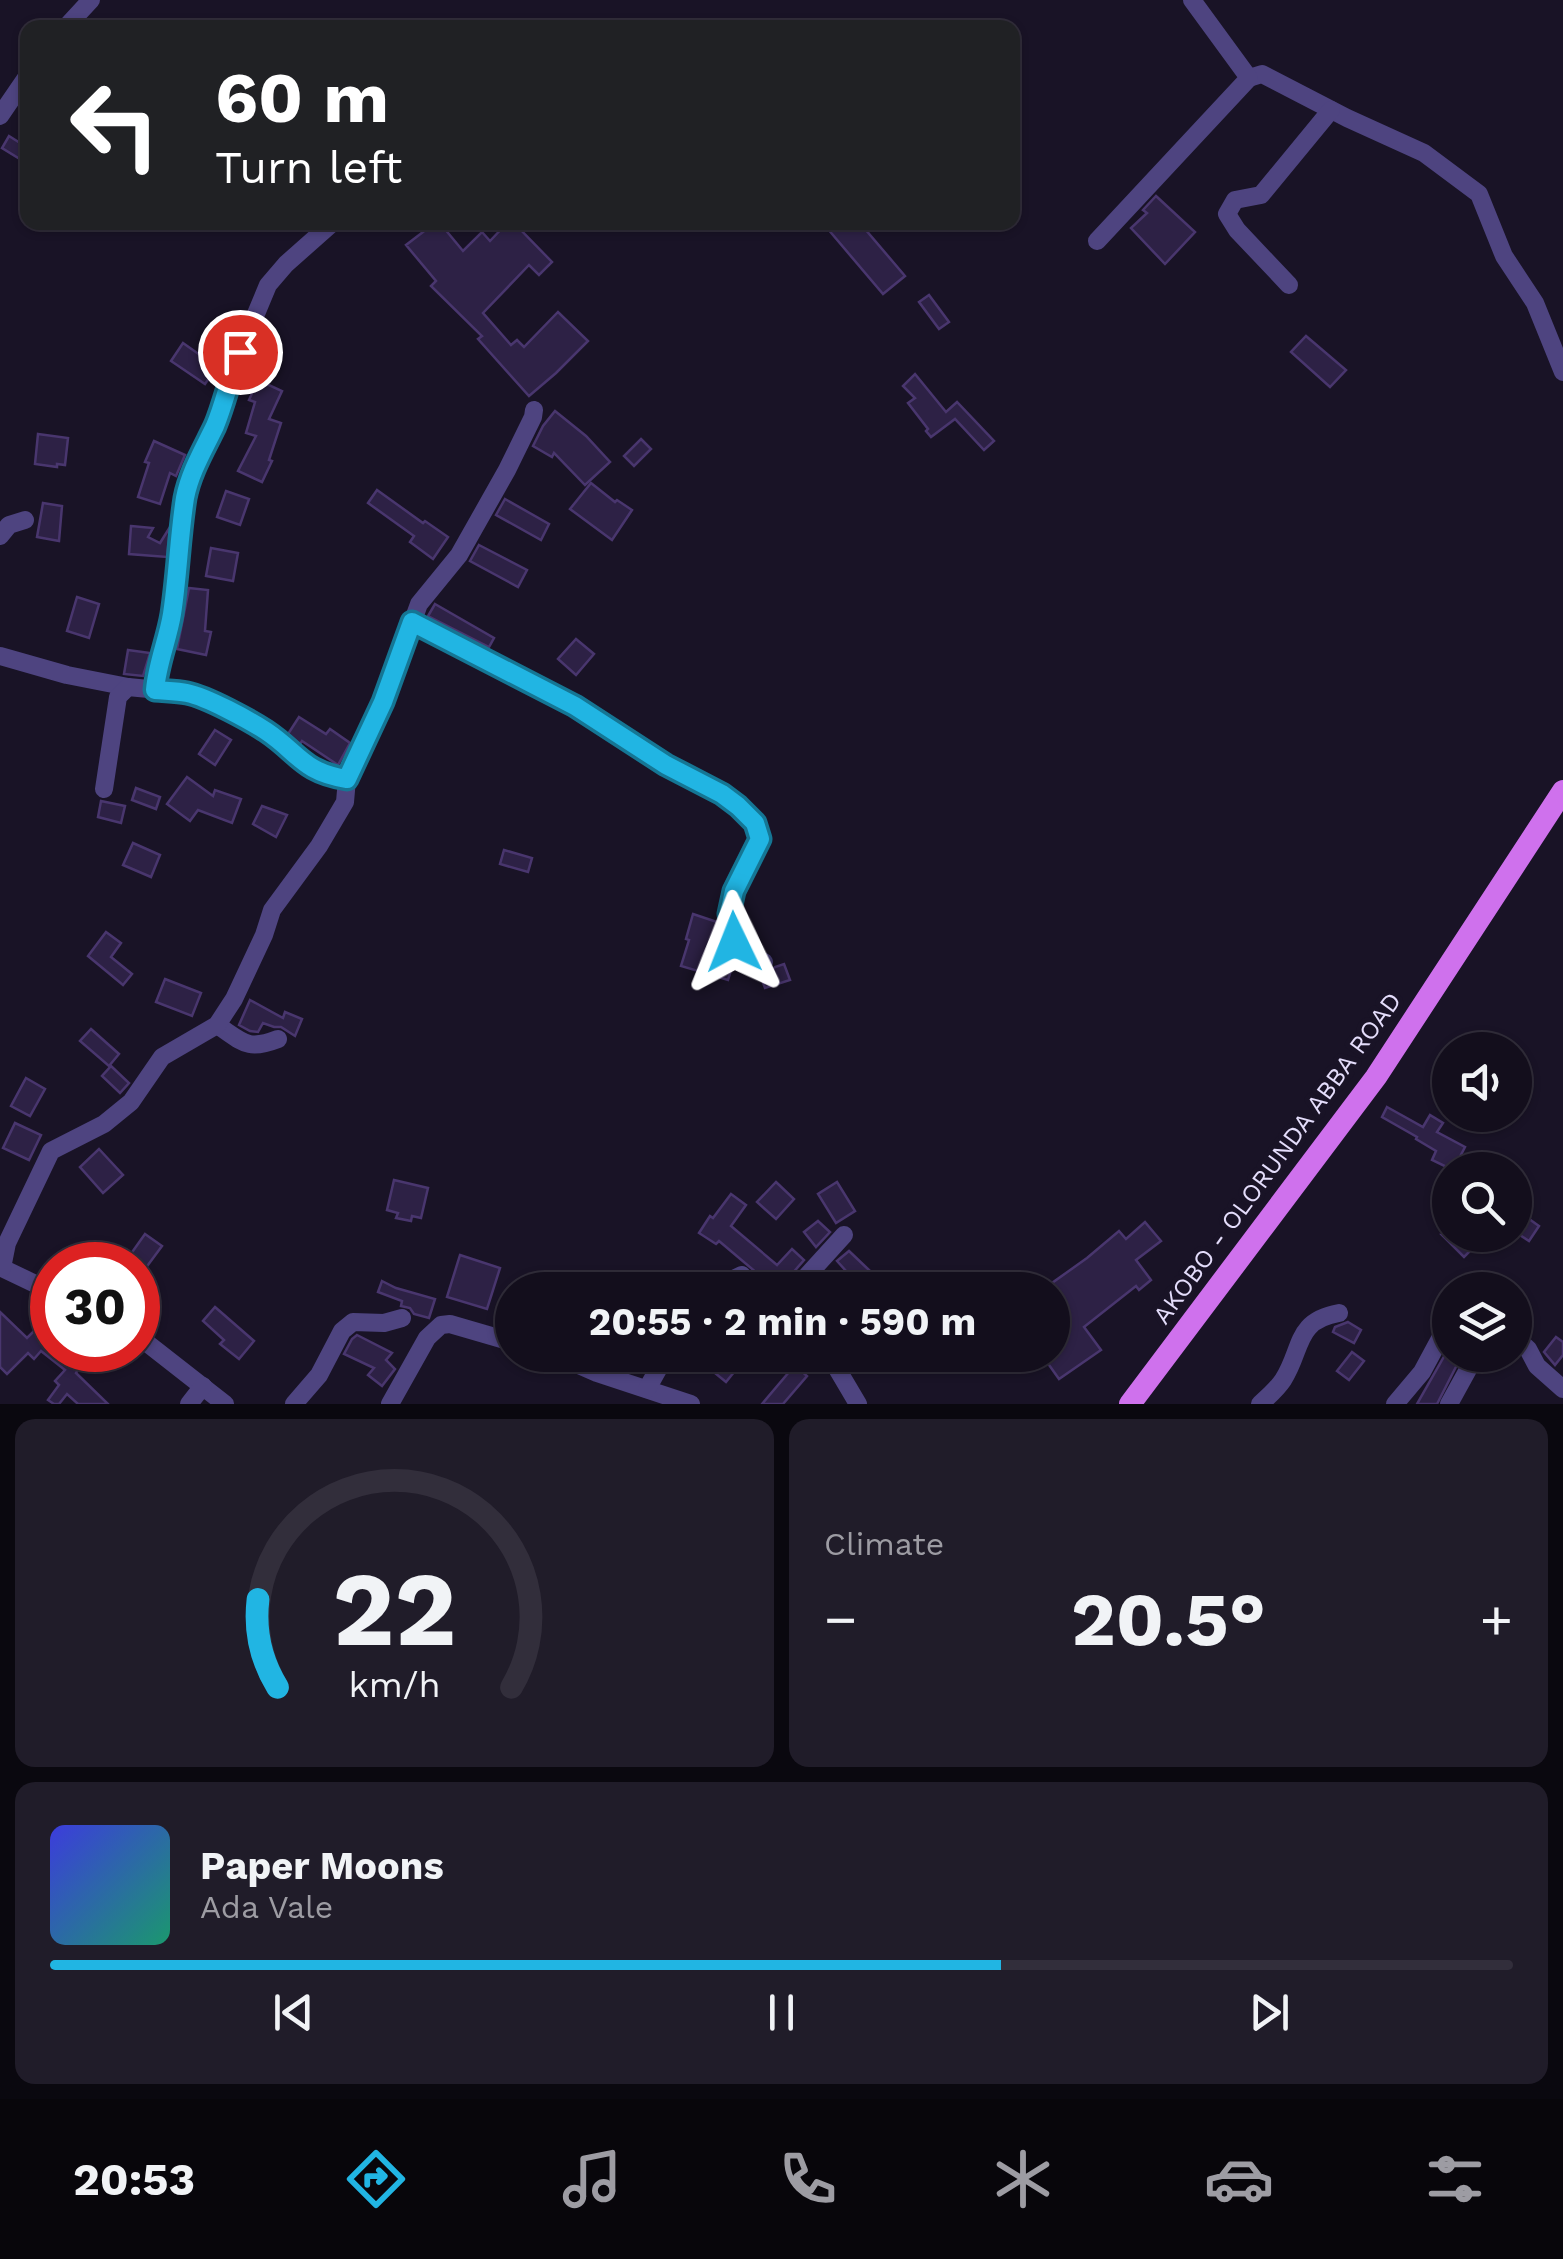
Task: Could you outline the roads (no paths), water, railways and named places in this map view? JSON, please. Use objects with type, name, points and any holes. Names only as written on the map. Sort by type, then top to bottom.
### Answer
[{"type":"main road","name":"AKOBO - OLORUNDA ABBA ROAD","points":[[1130,1404],[1376,1077],[1563,792]]},
{"type":"street","points":[[73,20],[91,0]]},
{"type":"street","points":[[1192,0],[1249,78]]},
{"type":"street","points":[[1097,241],[1249,78],[1262,74],[1424,153],[1478,194],[1504,256],[1535,302],[1563,372]]},
{"type":"street","points":[[0,116],[20,87]]},
{"type":"street","points":[[1289,285],[1226,214],[1235,200],[1261,195],[1331,110]]},
{"type":"street","points":[[155,690],[169,634],[186,494],[198,459],[216,423],[230,376],[268,285],[324,230]]},
{"type":"street","points":[[30,1281],[1,1267],[7,1243],[51,1151],[104,1124],[131,1102],[162,1057],[217,1026],[234,999],[272,910],[345,802],[347,779],[383,702],[419,604],[459,555],[507,470],[534,410]]},
{"type":"street","points":[[0,536],[9,525],[24,520]]},
{"type":"street","points":[[412,622],[575,706],[738,806],[755,823],[760,839],[734,891],[729,914],[734,942],[748,956],[764,962]]},
{"type":"street","points":[[0,656],[67,675],[190,694],[266,731],[303,764],[327,776],[347,779]]},
{"type":"street","points":[[104,789],[118,697],[128,687]]},
{"type":"street","points":[[217,1026],[250,1046],[278,1039]]},
{"type":"street","points":[[810,1272],[844,1235]]},
{"type":"street","points":[[1260,1404],[1282,1382],[1309,1325],[1339,1313]]},
{"type":"street","points":[[294,1404],[319,1375],[342,1331],[353,1322],[402,1318]]},
{"type":"street","points":[[390,1404],[428,1338],[440,1325],[450,1324],[495,1337]]},
{"type":"street","points":[[160,1353],[226,1404]]},
{"type":"street","points":[[1395,1404],[1432,1353]]},
{"type":"street","points":[[1532,1357],[1563,1389]]},
{"type":"street","points":[[598,1372],[691,1404]]},
{"type":"street","points":[[647,1389],[656,1372]]},
{"type":"street","points":[[839,1372],[858,1404]]},
{"type":"street","points":[[1449,1404],[1467,1372]]},
{"type":"street","points":[[188,1404],[203,1386]]}]
